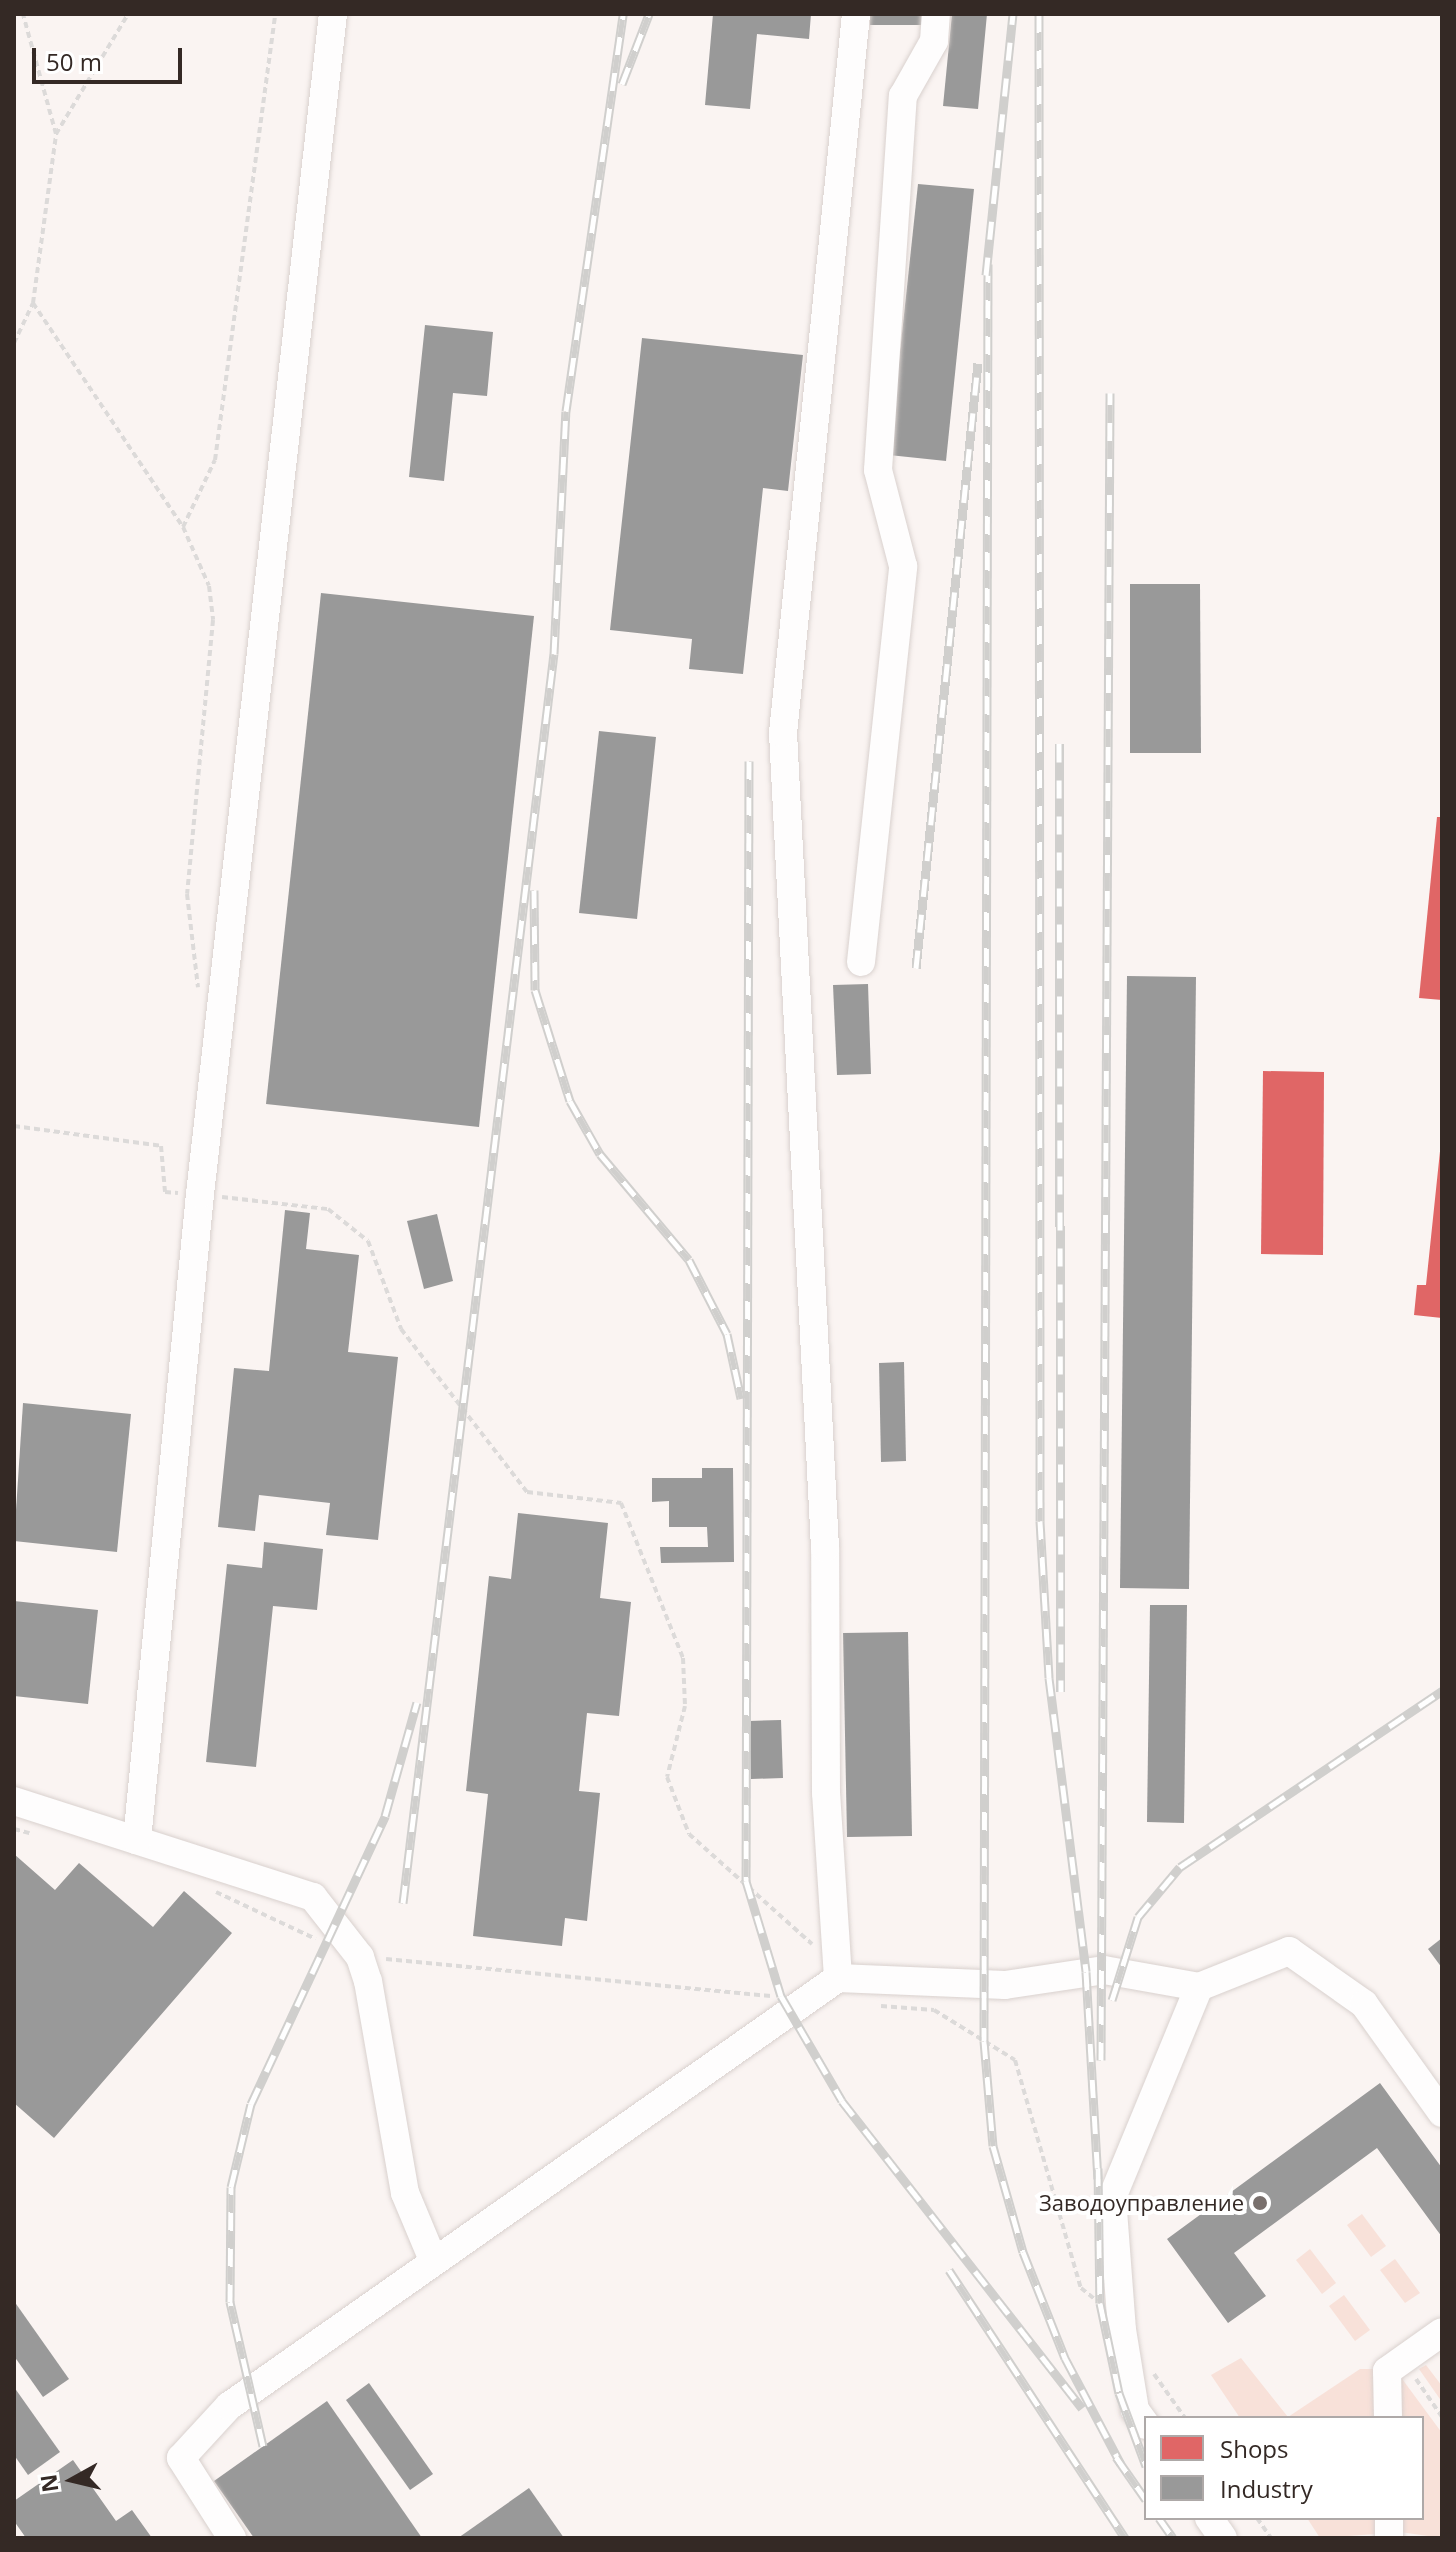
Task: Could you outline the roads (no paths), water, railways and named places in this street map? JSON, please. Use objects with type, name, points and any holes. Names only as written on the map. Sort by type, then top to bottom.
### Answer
[{"type":"street","points":[[137,1840],[200,1194],[225,1026],[333,14]]},
{"type":"street","points":[[838,1978],[826,1793],[825,1548],[783,733],[856,14]]},
{"type":"street","points":[[861,962],[903,566],[878,470],[903,96],[934,41],[936,14]]},
{"type":"street","points":[[14,1801],[313,1897],[360,1957],[405,2193],[433,2260]]},
{"type":"street","points":[[232,2538],[181,2458],[229,2406],[838,1978],[1005,1985],[1104,1970],[1199,1987],[1289,1951],[1364,2004],[1442,2113]]},
{"type":"street","points":[[1144,2422],[1135,2410],[1122,2330],[1112,2198],[1199,1987]]},
{"type":"street","points":[[1388,2416],[1387,2371],[1442,2332]]},
{"type":"street","points":[[1210,2520],[1223,2538]]},
{"type":"railway","points":[[403,1903],[554,654],[566,411],[623,14]]},
{"type":"railway","points":[[622,84],[649,14]]},
{"type":"railway","points":[[986,275],[1013,14]]},
{"type":"railway","points":[[1039,14],[1040,1521],[1049,1678],[1086,1972],[1098,2179]]},
{"type":"railway","points":[[988,264],[984,2041],[993,2146],[1023,2252],[1065,2358],[1121,2464]]},
{"type":"railway","points":[[916,968],[978,363]]},
{"type":"railway","points":[[1101,2060],[1110,393]]},
{"type":"railway","points":[[1059,744],[1061,1692]]},
{"type":"railway","points":[[749,761],[746,1881],[781,1996],[842,2101],[1082,2408]]},
{"type":"railway","points":[[534,890],[535,990],[570,1101],[600,1154],[689,1260],[727,1334],[741,1398]]},
{"type":"railway","points":[[1112,2000],[1138,1917],[1180,1867],[1442,1691]]},
{"type":"railway","points":[[263,2446],[230,2302],[231,2187],[251,2104],[385,1816],[417,1702]]},
{"type":"railway","points":[[1098,2168],[1100,2303],[1119,2393],[1144,2461]]},
{"type":"railway","points":[[949,2270],[1125,2538]]},
{"type":"railway","points":[[1116,2457],[1144,2497]]},
{"type":"railway","points":[[1160,2520],[1173,2538]]},
{"type":"place","name":"Заводоуправление","points":[[1260,2203]]}]
